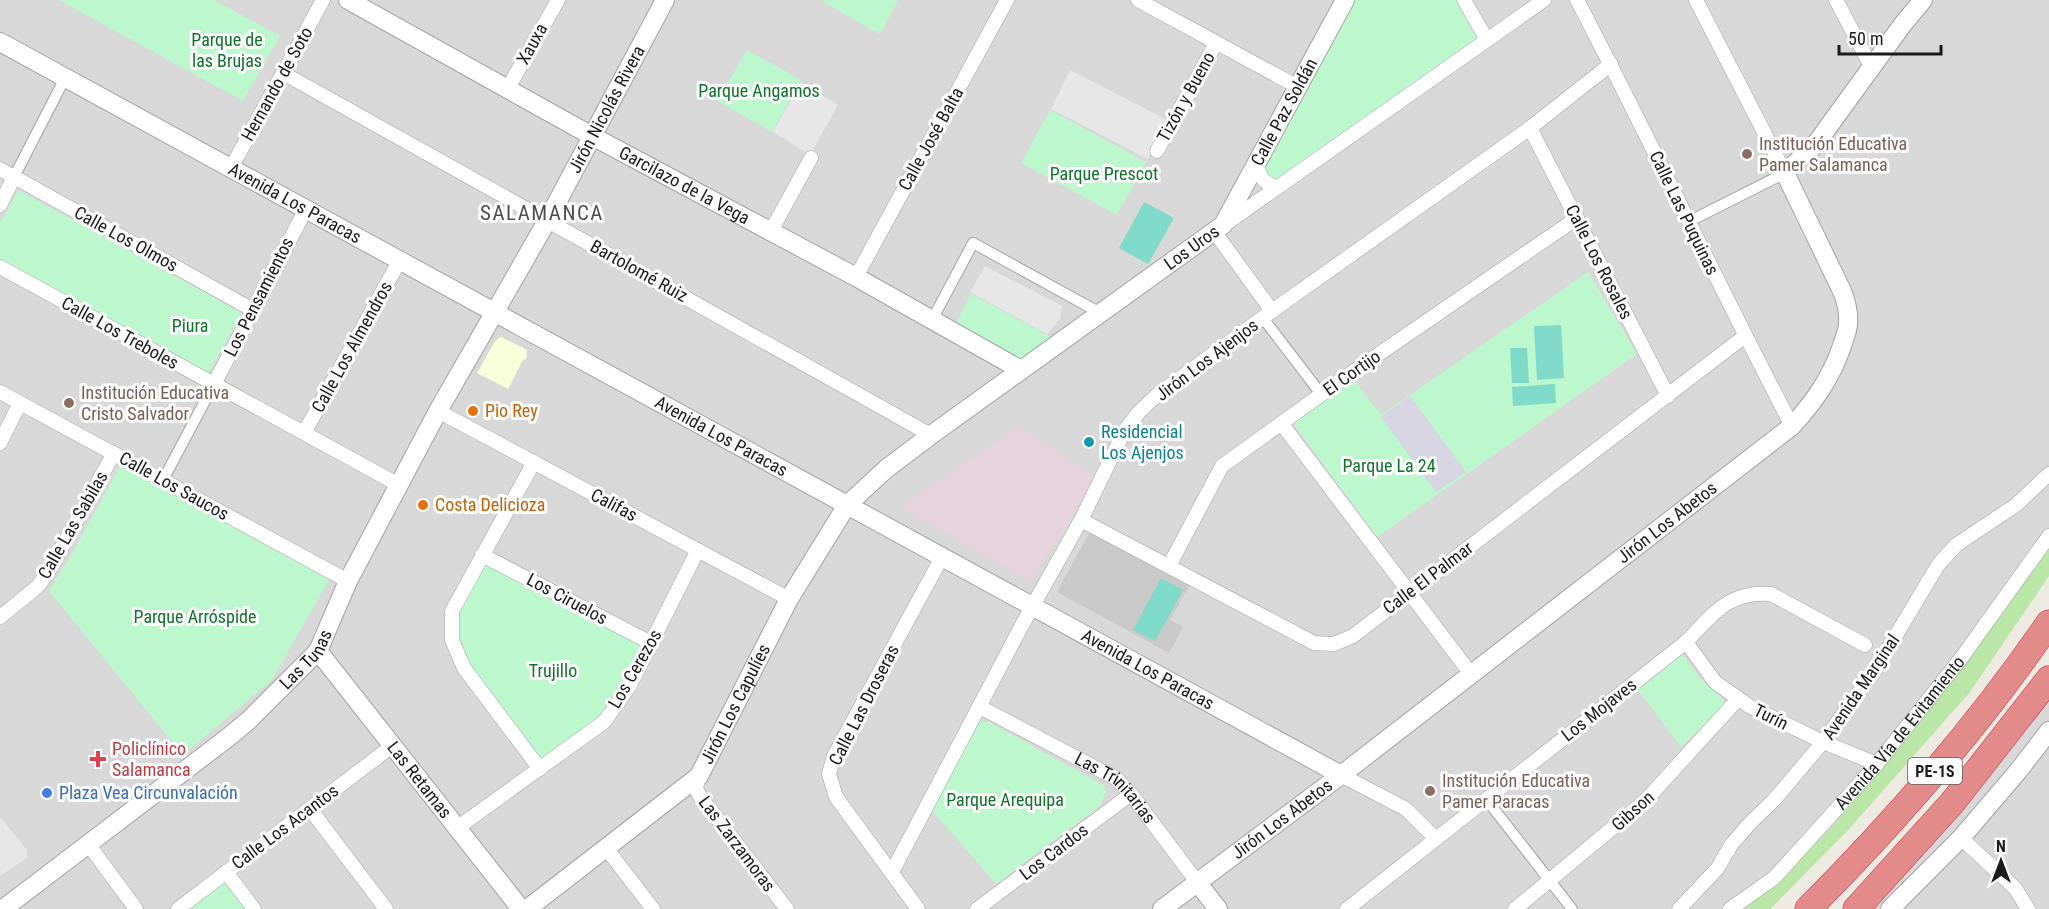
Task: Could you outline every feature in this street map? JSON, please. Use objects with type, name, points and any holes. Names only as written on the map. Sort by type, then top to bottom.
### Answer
[{"type":"highway","name":"PE-1S","points":[[1808,909],[1875,839],[1942,763],[1993,700],[2049,623]]},
{"type":"highway","name":"PE-1S","points":[[1856,909],[1952,803],[1992,755],[2049,679]]},
{"type":"street","name":"Hernando de Soto","points":[[231,168],[323,0]]},
{"type":"street","name":"Garcilazo de la Vega","points":[[348,0],[592,136],[856,277],[1021,370]]},
{"type":"street","name":"Xauxa","points":[[508,88],[558,0]]},
{"type":"street","name":"Jirón Nicolás Rivera","points":[[496,314],[665,0]]},
{"type":"street","name":"Calle José Balta","points":[[856,277],[1007,0]]},
{"type":"street","points":[[1138,0],[1298,87]]},
{"type":"street","points":[[1464,0],[1487,40]]},
{"type":"street","name":"Los Uros","points":[[847,505],[886,469],[931,435],[1219,228],[1544,0]]},
{"type":"street","name":"Calle Las Puquinas","points":[[1577,0],[1792,426]]},
{"type":"street","name":"Jirón Los Abetos","points":[[1162,909],[1341,775],[1792,426],[1826,384],[1848,325],[1848,308],[1785,173],[1696,0]]},
{"type":"street","points":[[1836,0],[1871,66]]},
{"type":"street","points":[[1689,222],[1785,173],[1815,145],[1871,66],[1923,0]]},
{"type":"street","name":"Calle Paz Soldán","points":[[1219,228],[1298,87],[1339,2]]},
{"type":"street","name":"Avenida Los Paracas","points":[[0,42],[1406,809],[1436,839]]},
{"type":"street","name":"Tizón y Bueno","points":[[1157,151],[1216,43]]},
{"type":"street","name":"Jirón Los Ajenjos","points":[[892,872],[1021,627],[1081,520],[1125,430],[1139,412],[1157,396],[1268,315],[1530,128],[1611,64]]},
{"type":"street","name":"Bartolomé Ruiz","points":[[283,73],[931,435]]},
{"type":"street","points":[[0,205],[65,78]]},
{"type":"street","name":"Calle Los Rosales","points":[[1530,128],[1668,396]]},
{"type":"street","points":[[771,231],[811,158]]},
{"type":"street","points":[[1256,165],[1264,182],[1277,187]]},
{"type":"street","name":"Calle Los Olmos","points":[[0,170],[253,309]]},
{"type":"street","name":"Los Pensamientos","points":[[164,480],[306,209]]},
{"type":"street","name":"El Cortijo","points":[[1169,566],[1222,466],[1321,394],[1576,218]]},
{"type":"street","points":[[1219,228],[1268,315],[1321,394]]},
{"type":"street","points":[[932,320],[974,243],[1100,315]]},
{"type":"street","name":"Calle Los Almendros","points":[[304,433],[400,260]]},
{"type":"street","name":"Calle Los Treboles","points":[[0,267],[399,485]]},
{"type":"street","name":"Las Tunas","points":[[3,909],[243,725],[318,651],[348,581],[438,411],[496,314]]},
{"type":"street","name":"Calle El Palmar","points":[[1081,520],[1314,643],[1334,644],[1353,636],[1745,336]]},
{"type":"street","name":"Calle Los Saucos","points":[[0,392],[348,581]]},
{"type":"street","points":[[0,443],[20,403]]},
{"type":"street","name":"Califas","points":[[438,411],[789,599]]},
{"type":"street","points":[[1281,423],[1471,674]]},
{"type":"street","name":"Calle Las Sabilas","points":[[0,617],[37,587],[47,574],[114,453]]},
{"type":"street","points":[[534,462],[452,611],[452,640],[464,668],[540,769]]},
{"type":"street","name":"Avenida Marginal","points":[[1679,909],[1717,869],[1731,845],[1796,777],[1823,742],[1877,667],[1938,565],[1956,545],[2016,505],[2049,474]]},
{"type":"street","name":"Jirón Los Capulíes","points":[[527,909],[699,776],[789,599],[847,505]]},
{"type":"street","name":"Avenida Vía de Evitamiento","points":[[1730,909],[1774,879],[1877,764],[1962,657],[2049,536]]},
{"type":"street","name":"Los Cerezos","points":[[457,828],[604,722],[629,687],[698,550]]},
{"type":"street","name":"Los Ciruelos","points":[[482,555],[651,643]]},
{"type":"street","name":"Calle Las Droseras","points":[[918,909],[836,797],[829,774],[834,756],[942,557]]},
{"type":"street","name":"Los Mojaves","points":[[1347,909],[1686,642],[1720,607],[1736,597],[1755,593],[1771,594],[1788,601],[1865,645]]},
{"type":"street","name":"Turín","points":[[1686,642],[1715,682],[1738,699],[1823,742],[1877,764]]},
{"type":"street","name":"Las Retamas","points":[[318,651],[520,909]]},
{"type":"street","name":"Gibson","points":[[1515,909],[1645,801],[1738,699]]},
{"type":"street","name":"Las Trinitarias","points":[[980,707],[1117,779],[1131,794],[1218,909]]},
{"type":"street","points":[[1890,909],[1961,838],[2049,731]]},
{"type":"street","name":"Calle Los Acantos","points":[[178,909],[392,746]]},
{"type":"street","name":"Las Zarzamoras","points":[[699,776],[696,789],[699,795],[787,909]]},
{"type":"street","name":"Los Cardos","points":[[977,909],[1131,794]]},
{"type":"street","points":[[1486,800],[1572,909]]},
{"type":"street","points":[[310,809],[386,909]]},
{"type":"street","points":[[1961,838],[2015,888],[2028,909]]},
{"type":"street","points":[[88,844],[136,909]]},
{"type":"street","points":[[606,848],[653,909]]},
{"type":"street","points":[[226,872],[254,909]]},
{"type":"shaded area","points":[[0,0],[2049,0],[2049,560],[1845,823],[1759,909],[0,909]]},
{"type":"shaded area","points":[[1070,70],[1167,120],[1148,159],[1051,109]]},
{"type":"shaded area","points":[[801,82],[838,105],[810,155],[773,132]]},
{"type":"shaded area","points":[[1144,202],[1174,218],[1148,264],[1119,248]]},
{"type":"shaded area","points":[[985,266],[1062,306],[1060,319],[1047,334],[970,292]]},
{"type":"shaded area","points":[[1561,325],[1564,378],[1537,380],[1534,326]]},
{"type":"shaded area","points":[[501,337],[527,350],[526,359],[523,360],[508,389],[477,373],[495,341]]},
{"type":"shaded area","points":[[1510,348],[1527,348],[1529,383],[1512,383]]},
{"type":"shaded area","points":[[1555,384],[1556,403],[1513,406],[1512,387]]},
{"type":"shaded area","points":[[1410,396],[1466,472],[1436,492],[1381,417]]},
{"type":"shaded area","points":[[1019,425],[1097,479],[1030,582],[901,507]]},
{"type":"shaded area","points":[[1092,528],[1191,583],[1170,620],[1183,627],[1169,653],[1057,592]]},
{"type":"shaded area","points":[[1161,578],[1183,590],[1155,641],[1133,630]]},
{"type":"shaded area","points":[[2049,699],[2049,909],[1869,909],[1994,771]]},
{"type":"shaded area","points":[[0,817],[27,850],[27,858],[0,876]]},
{"type":"green space","name":"Parque de las Brujas","points":[[59,0],[214,0],[280,36],[243,101]]},
{"type":"green space","points":[[824,0],[898,0],[880,34],[823,2]]},
{"type":"green space","points":[[1351,0],[1458,0],[1479,38],[1277,179],[1267,177],[1262,166]]},
{"type":"green space","name":"Parque Angamos","points":[[747,50],[801,80],[772,132],[717,101]]},
{"type":"green space","name":"Parque Prescot","points":[[1050,110],[1146,162],[1117,215],[1021,163]]},
{"type":"green space","name":"Piura","points":[[18,190],[242,313],[207,376],[0,263],[0,223]]},
{"type":"green space","name":"Parque La 24","points":[[1588,272],[1637,354],[1377,537],[1293,423],[1353,379],[1381,415]]},
{"type":"green space","points":[[971,294],[1053,338],[1025,358],[1017,359],[954,326]]},
{"type":"green space","name":"Parque Arróspide","points":[[122,463],[329,580],[272,680],[183,755],[49,591]]},
{"type":"green space","points":[[2049,547],[2049,576],[1970,692],[1850,828],[1770,909],[1746,909],[1828,832],[1946,685]]},
{"type":"green space","name":"Trujillo","points":[[484,563],[642,646],[599,718],[541,761],[468,663],[457,638],[457,612]]},
{"type":"green space","points":[[1682,654],[1725,705],[1681,747],[1635,686]]},
{"type":"green space","name":"Parque Arequipa","points":[[980,722],[989,722],[1105,786],[1106,792],[1100,806],[996,884],[931,809]]},
{"type":"green space","points":[[225,879],[248,909],[184,909]]},
{"type":"place","name":"Institución Educativa Pamer Salamanca","points":[[1747,154]]},
{"type":"place","name":"Institución Educativa Cristo Salvador","points":[[69,403]]},
{"type":"place","name":"Pio Rey","points":[[473,411]]},
{"type":"place","name":"Residencial Los Ajenjos","points":[[1089,442]]},
{"type":"place","name":"Costa Delicioza","points":[[423,505]]},
{"type":"place","name":"Policlínico Salamanca","points":[[98,759]]},
{"type":"place","name":"Institución Educativa Pamer Paracas","points":[[1430,791]]},
{"type":"place","name":"Plaza Vea Circunvalación","points":[[47,793]]},
{"type":"district","name":"SALAMANCA","points":[[542,213]]}]
